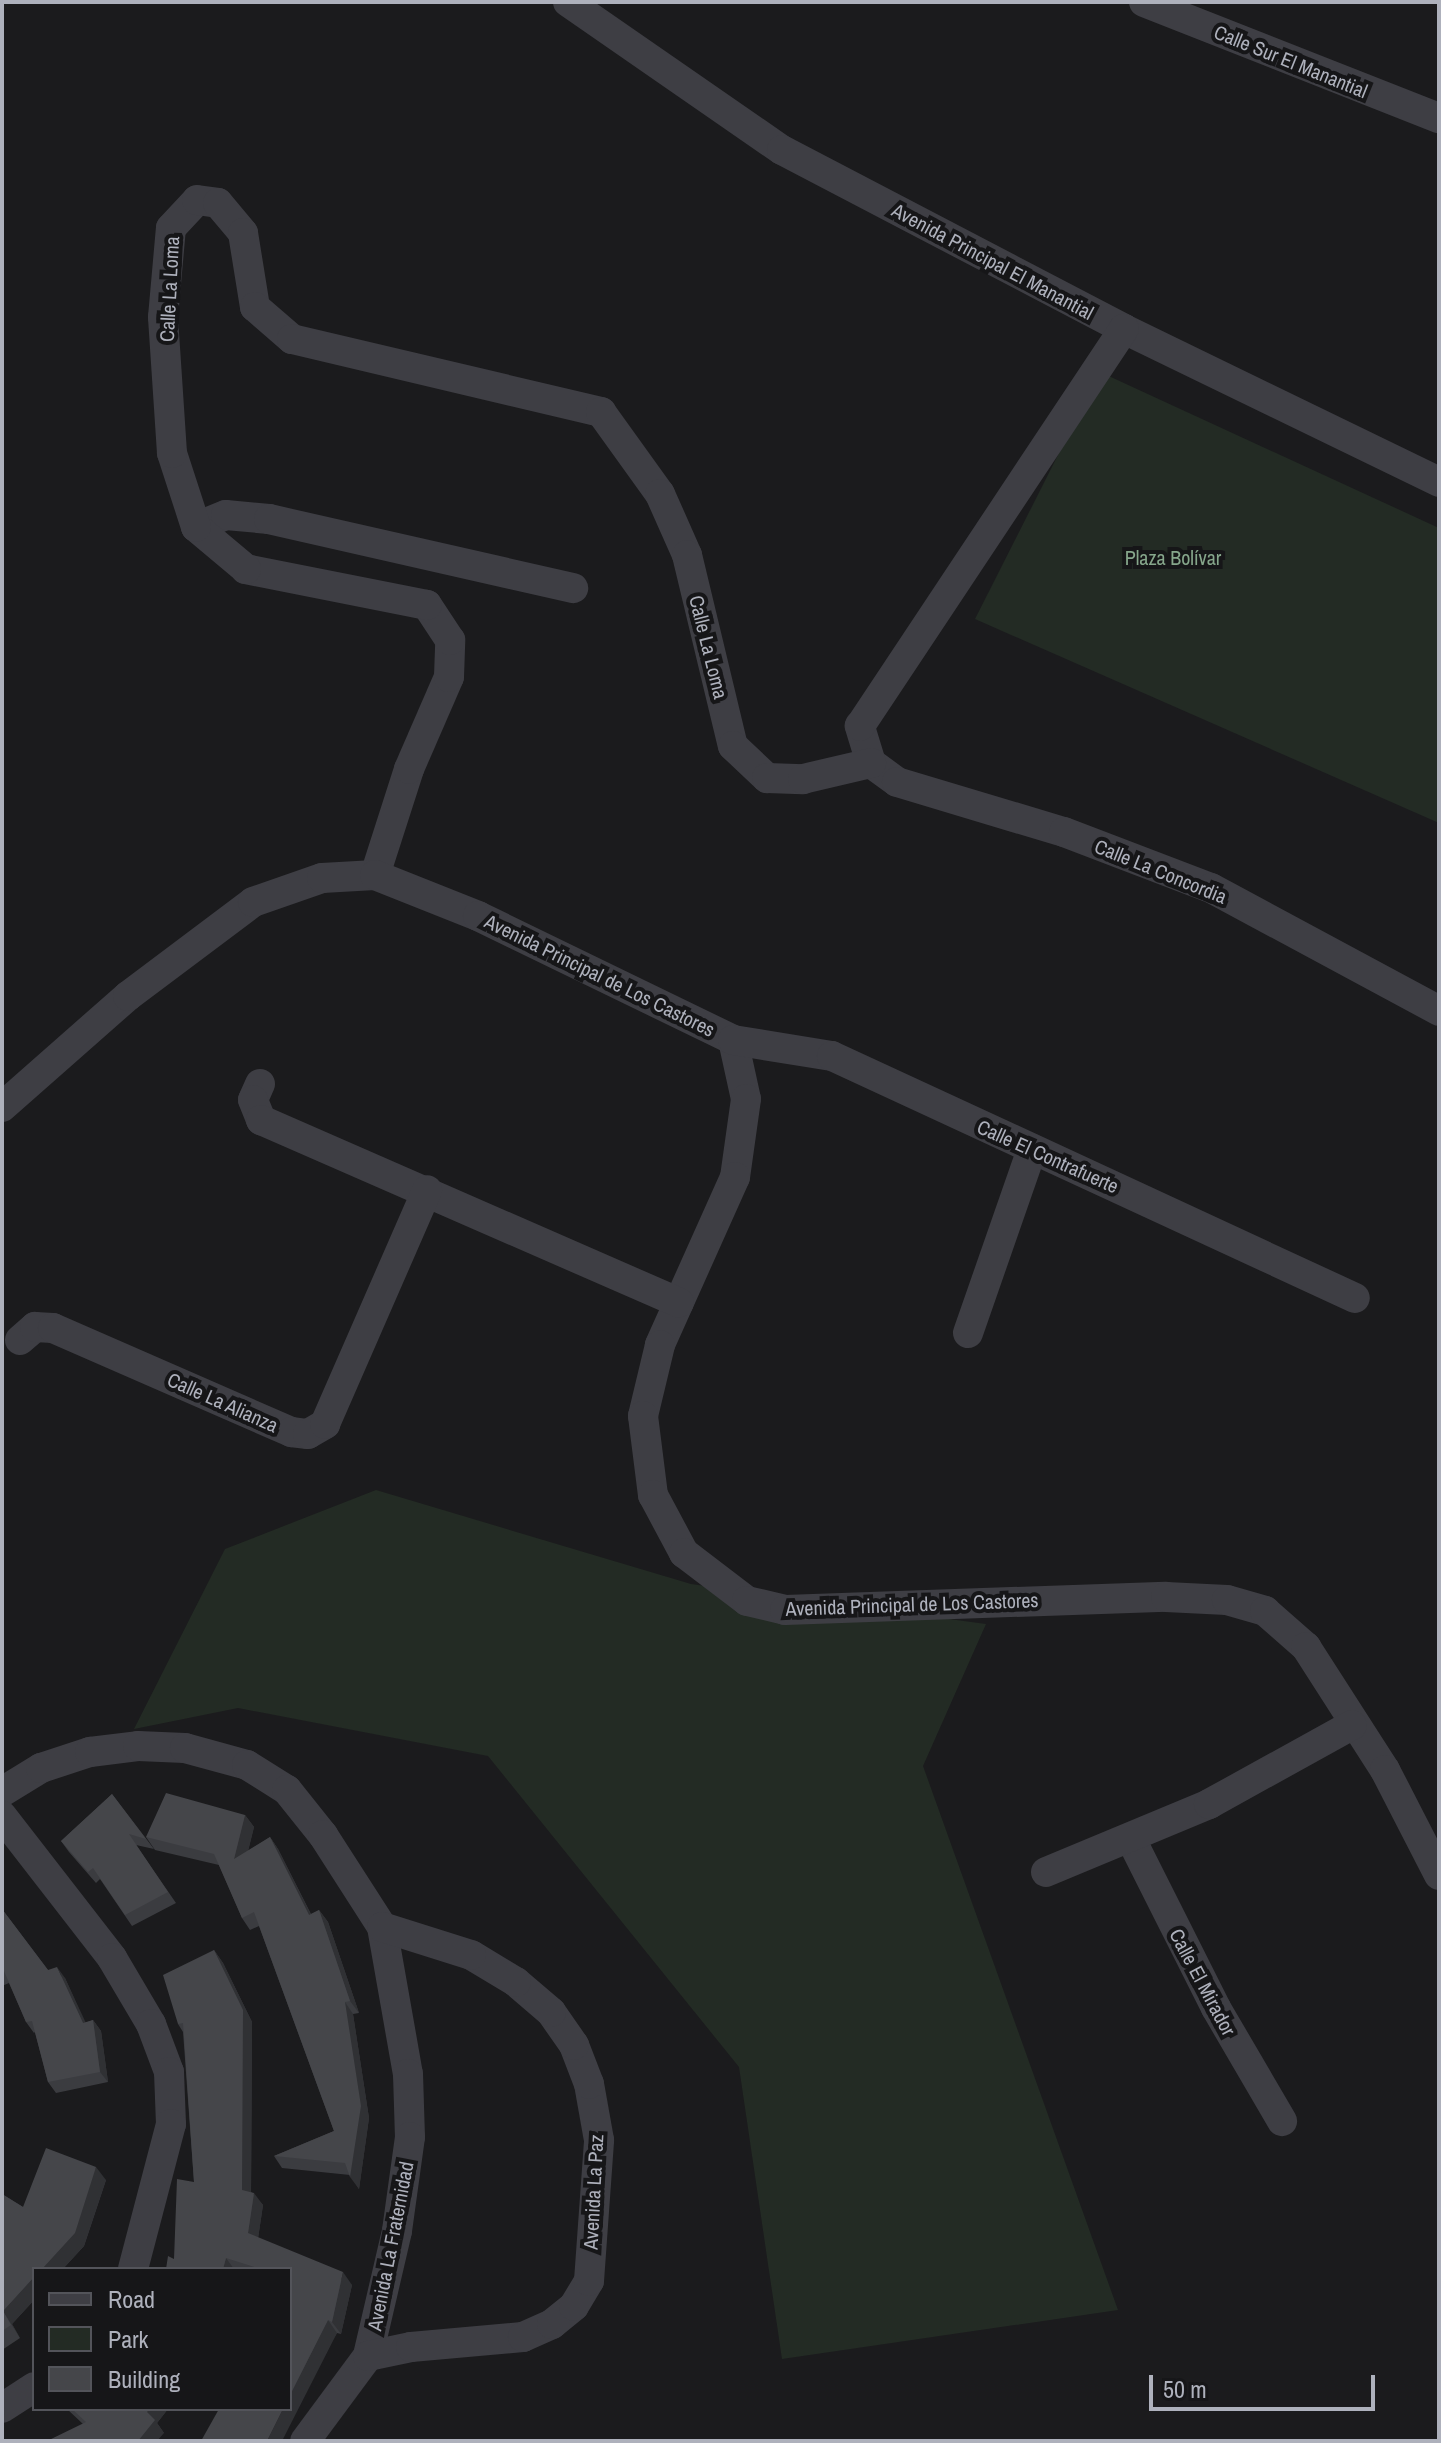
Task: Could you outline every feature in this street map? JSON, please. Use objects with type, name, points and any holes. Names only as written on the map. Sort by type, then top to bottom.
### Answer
[{"type":"street","name":"Avenida Principal El Manantial","points":[[568,2],[782,150],[1124,329],[1439,482]]},
{"type":"street","name":"Calle Sur El Manantial","points":[[1144,2],[1439,118]]},
{"type":"street","name":"Calle La Loma","points":[[196,527],[172,453],[163,317],[171,228],[197,200],[218,203],[243,233],[255,307],[292,339],[601,412],[660,494],[687,555],[733,746],[767,778],[803,779],[871,763]]},
{"type":"street","points":[[871,763],[860,726],[1124,329]]},
{"type":"street","points":[[375,875],[409,769],[449,677],[450,640],[427,605],[246,569],[196,527],[226,515],[269,519],[573,588]]},
{"type":"street","name":"Calle La Concordia","points":[[871,763],[897,782],[1064,832],[1211,888],[1439,1011]]},
{"type":"street","name":"Avenida Principal de Los Castores","points":[[2,1107],[128,996],[253,902],[322,878],[375,875],[478,916],[733,1040],[746,1099],[743,1139],[735,1177],[660,1345],[643,1416],[653,1495],[684,1553],[747,1601],[785,1610],[1086,1599],[1227,1600],[1265,1611],[1306,1647],[1352,1725],[1385,1770],[1439,1875]]},
{"type":"street","name":"Calle El Contrafuerte","points":[[733,1040],[832,1056],[1355,1298]]},
{"type":"street","points":[[260,1084],[253,1100],[261,1120],[427,1190],[679,1303]]},
{"type":"street","points":[[968,1333],[1032,1149]]},
{"type":"street","name":"Calle La Alianza","points":[[20,1340],[35,1327],[53,1328],[291,1432],[308,1434],[325,1424],[427,1190]]},
{"type":"street","points":[[1046,1872],[1209,1804],[1352,1725]]},
{"type":"street","name":"Avenida La Fraternidad","points":[[2,1792],[41,1768],[90,1752],[138,1746],[185,1748],[247,1765],[287,1790],[323,1835],[382,1927],[408,2074],[410,2137],[397,2231],[368,2356],[305,2441]]},
{"type":"street","points":[[2,1816],[112,1958],[151,2024],[169,2072],[171,2124],[134,2267]]},
{"type":"street","name":"Calle El Mirador","points":[[1131,1839],[1216,2008],[1282,2121]]},
{"type":"street","name":"Avenida La Paz","points":[[368,2356],[411,2347],[523,2337],[552,2324],[574,2306],[589,2281],[599,2140],[589,2084],[574,2045],[551,2012],[516,1982],[471,1955],[382,1927]]},
{"type":"street","points":[[2,2408],[32,2388]]},
{"type":"green space","name":"Plaza Bolívar","points":[[1100,372],[1439,528],[1439,823],[975,619]]},
{"type":"green space","points":[[376,1490],[691,1584],[986,1624],[923,1766],[1118,2310],[782,2359],[739,2067],[488,1756],[238,1708],[134,1729],[225,1549]]},
{"type":"building","points":[[166,1793],[245,1815],[234,1859],[270,1837],[309,1915],[319,1910],[350,2001],[345,2002],[361,2106],[350,2177],[345,2163],[274,2156],[334,2131],[254,1912],[242,1918],[214,1854],[146,1837]]},
{"type":"building","points":[[112,1794],[146,1839],[129,1834],[168,1892],[125,1915],[93,1868],[88,1872],[61,1841]]},
{"type":"building","points":[[2,1909],[48,1970],[57,1967],[83,2023],[93,2020],[100,2072],[48,2082],[32,2021],[26,2022],[2,1972]]},
{"type":"building","points":[[214,1950],[243,2010],[242,2190],[254,2193],[248,2233],[343,2272],[332,2322],[328,2320],[292,2391],[292,2267],[255,2267],[226,2258],[224,2267],[166,2267],[168,2256],[174,2259],[177,2179],[194,2182],[183,2023],[178,2024],[163,1975]]},
{"type":"building","points":[[46,2148],[96,2167],[75,2233],[44,2267],[32,2267],[32,2279],[3,2311],[11,2325],[2,2331],[2,2194],[23,2207]]},
{"type":"building","points":[[74,2411],[148,2411],[155,2420],[138,2441],[47,2441],[86,2422]]},
{"type":"building","points":[[218,2411],[282,2411],[267,2441],[201,2441]]}]
